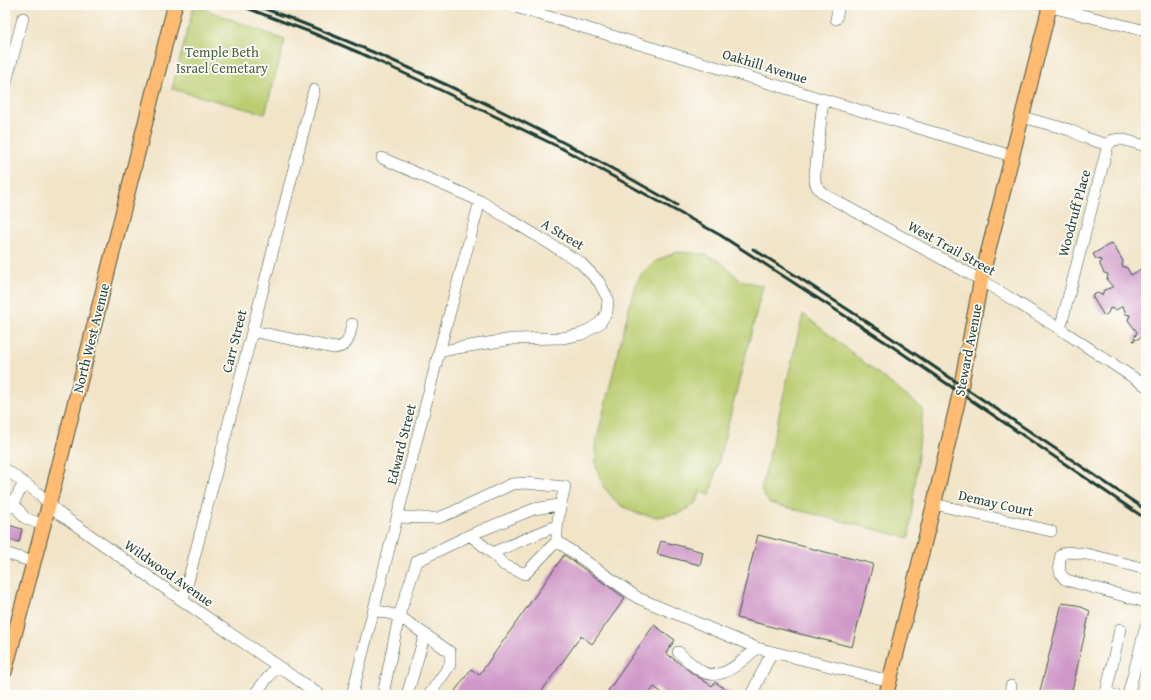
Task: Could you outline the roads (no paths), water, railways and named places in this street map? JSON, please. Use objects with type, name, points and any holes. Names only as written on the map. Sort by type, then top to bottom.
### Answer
[{"type":"main road","name":"North West Avenue","points":[[5,669],[34,562],[175,5]]},
{"type":"main road","name":"Steward Avenue","points":[[886,695],[962,385],[981,280],[1048,6]]},
{"type":"street","name":"Oakhill Avenue","points":[[509,5],[1012,156]]},
{"type":"street","points":[[836,19],[840,5]]},
{"type":"street","points":[[1048,6],[1146,31]]},
{"type":"street","points":[[5,86],[23,18]]},
{"type":"street","name":"Carr Street","points":[[183,601],[314,90]]},
{"type":"street","name":"West Trail Street","points":[[824,100],[814,174],[814,182],[824,195],[981,280],[1060,329],[1146,386]]},
{"type":"street","points":[[1022,117],[1070,130],[1086,138],[1108,145],[1112,140],[1121,139],[1146,146]]},
{"type":"street","name":"Woodruff Place","points":[[1060,329],[1108,145]]},
{"type":"street","name":"A Street","points":[[382,158],[480,201],[581,263],[599,282],[608,299],[608,312],[600,323],[582,334],[562,338],[513,339],[440,352]]},
{"type":"street","name":"Edward Street","points":[[352,695],[480,201]]},
{"type":"street","points":[[252,331],[334,348],[342,347],[347,343],[352,324]]},
{"type":"street","name":"Wildwood Avenue","points":[[5,470],[38,493],[60,514],[320,695]]},
{"type":"street","points":[[24,483],[8,504],[25,518],[43,525]]},
{"type":"street","points":[[398,517],[438,518],[512,484],[526,483],[565,487],[556,526],[557,541],[525,574],[504,566],[492,553],[470,535]]},
{"type":"street","name":"Demay Court","points":[[934,504],[1051,531]]},
{"type":"street","points":[[383,695],[399,616],[416,561],[470,535],[534,509],[560,505]]},
{"type":"street","points":[[492,553],[556,526]]},
{"type":"street","points":[[557,541],[638,598],[757,648],[890,681]]},
{"type":"street","points":[[1146,569],[1087,554],[1066,552],[1061,555],[1059,563],[1063,578],[1146,602]]},
{"type":"street","points":[[5,553],[34,562]]},
{"type":"street","points":[[374,610],[399,616],[450,652],[450,665],[429,695]]},
{"type":"street","points":[[1128,695],[1146,626]]},
{"type":"street","points":[[1115,695],[1106,693],[1120,629]]},
{"type":"street","points":[[407,695],[425,634]]},
{"type":"street","points":[[678,652],[703,672],[713,675],[725,673],[757,648]]},
{"type":"street","points":[[751,695],[772,652]]},
{"type":"street","points":[[254,695],[278,666]]},
{"type":"railway","points":[[239,5],[360,53],[434,87],[561,148],[720,235],[893,347],[1146,519]]},
{"type":"railway","points":[[255,5],[364,48],[470,96],[575,148],[677,205]]},
{"type":"railway","points":[[753,249],[884,333],[1146,510]]},
{"type":"park label","name":"Temple Beth Israel Cemetary","points":[[222,60]]}]
